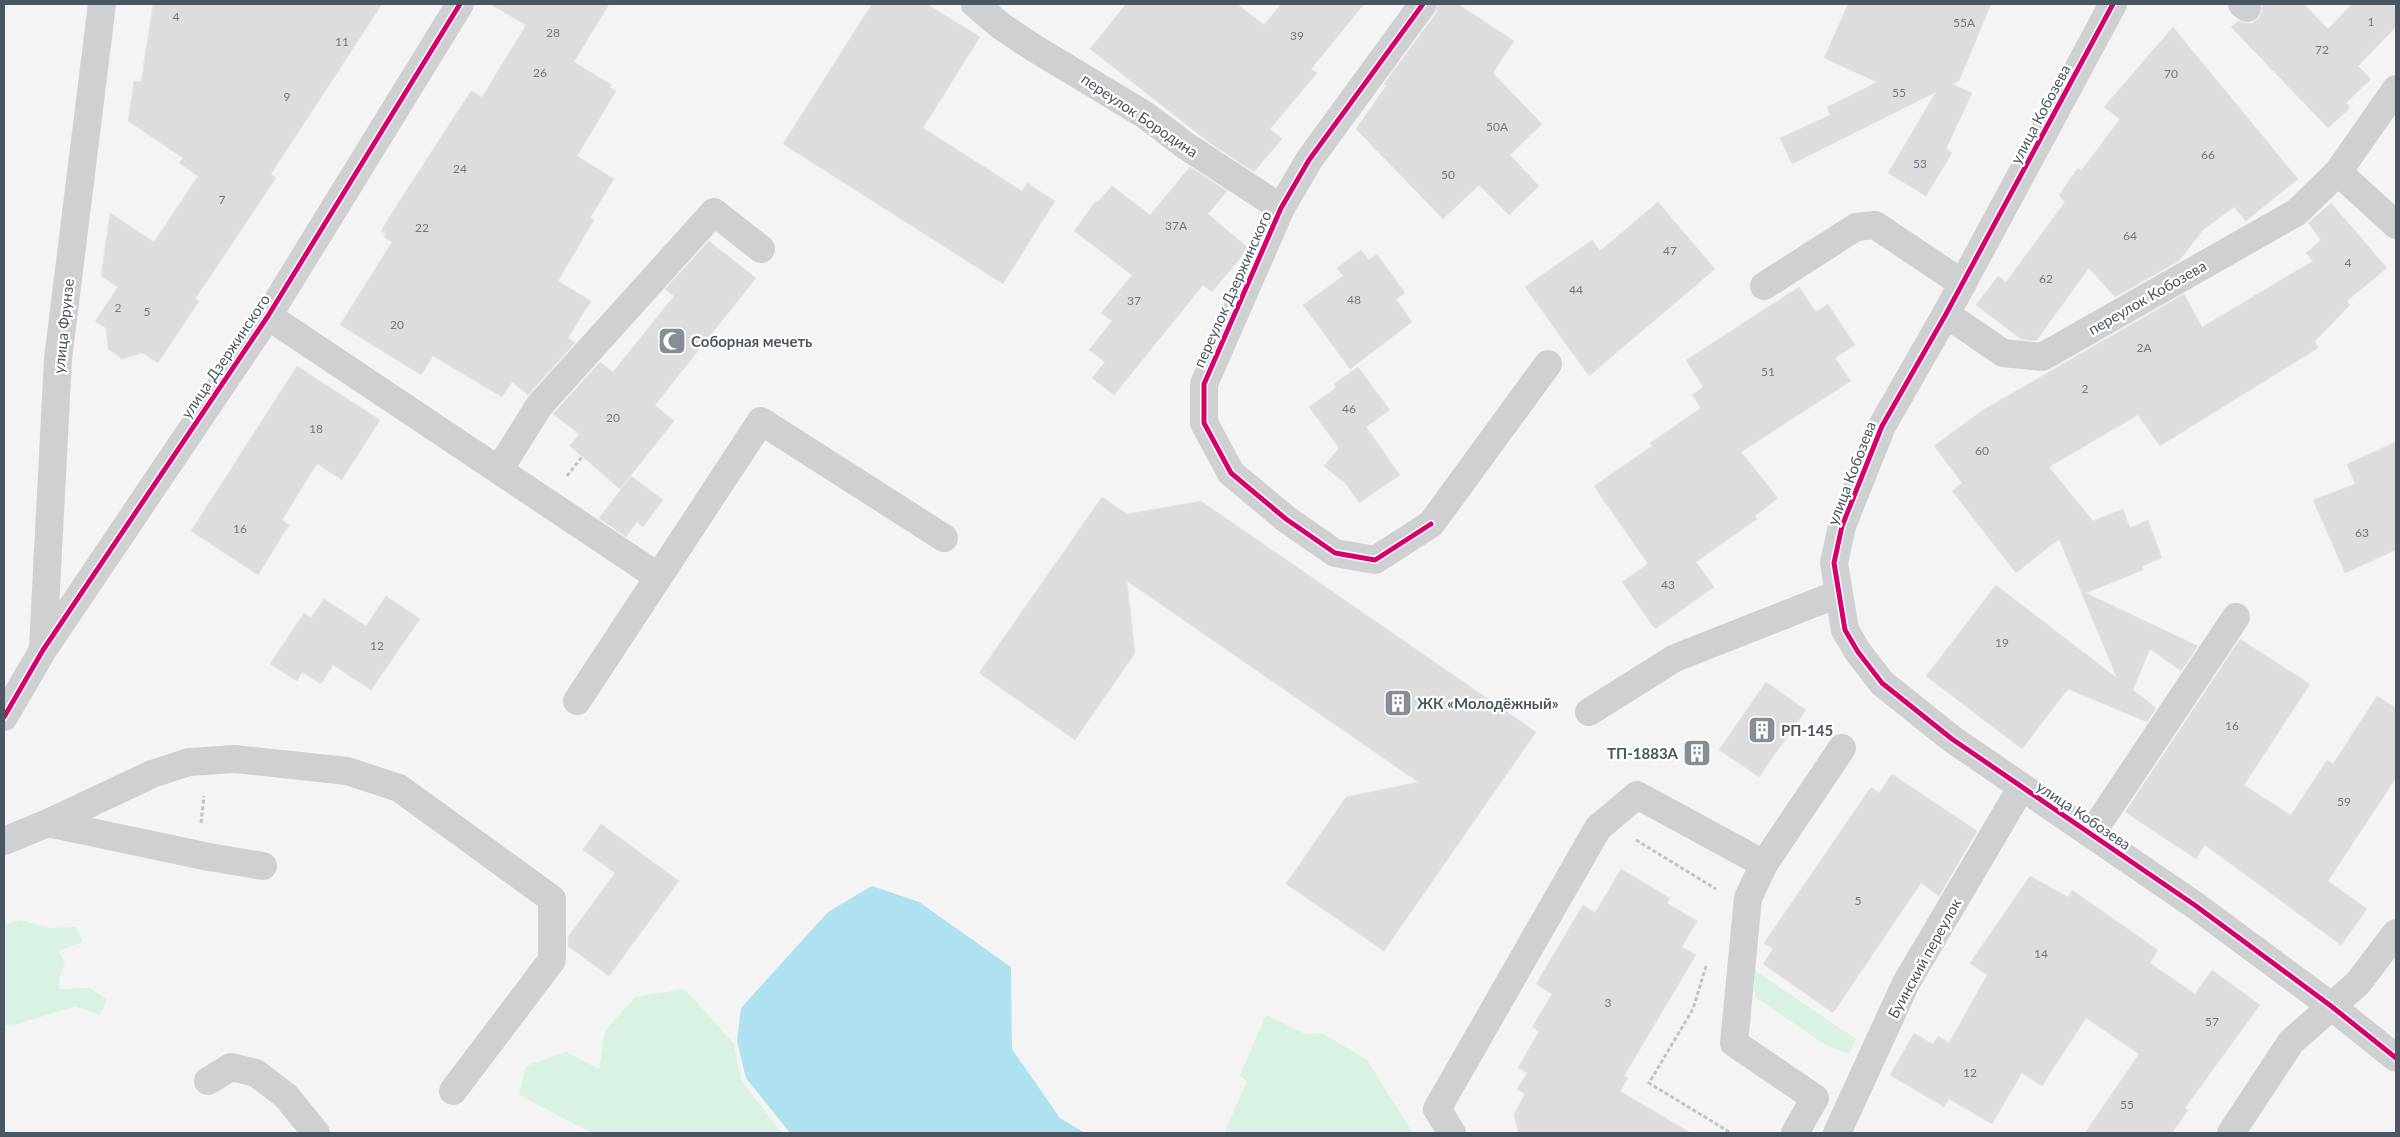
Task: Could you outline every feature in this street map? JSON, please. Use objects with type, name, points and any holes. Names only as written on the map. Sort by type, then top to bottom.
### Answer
[{"type":"street","name":"улица Фрунзе","points":[[43,650],[58,359],[102,4]]},
{"type":"street","name":"улица Дзержинского","points":[[4,717],[43,650],[268,316],[460,4]]},
{"type":"street","name":"переулок Бородина","points":[[975,4],[1001,26],[1146,115],[1186,146],[1281,208]]},
{"type":"street","name":"переулок Дзержинского","points":[[1423,4],[1309,160],[1281,208],[1204,384],[1204,423],[1230,473],[1286,520],[1335,553],[1375,560],[1431,524],[1548,364]]},
{"type":"street","name":"улица Кобозева","points":[[2113,4],[1963,284],[1882,426],[1842,526],[1834,563],[1845,630],[1858,652],[1882,683],[1952,740],[2021,788],[2092,833],[2196,906],[2331,1006],[2396,1058]]},
{"type":"street","name":"переулок Кобозева","points":[[1946,314],[2003,353],[2042,357],[2297,212],[2338,172],[2396,89]]},
{"type":"street","points":[[2338,172],[2396,224]]},
{"type":"street","points":[[499,470],[539,406],[714,212],[761,249]]},
{"type":"street","points":[[1764,286],[1856,227],[1875,225],[1963,284]]},
{"type":"street","points":[[268,316],[658,576]]},
{"type":"street","points":[[577,701],[761,421],[944,538]]},
{"type":"street","points":[[1589,712],[1675,658],[1838,594]]},
{"type":"street","points":[[2092,833],[2236,617]]},
{"type":"street","points":[[1795,1133],[1815,1098],[1734,1043],[1748,898],[1764,864],[1842,748]]},
{"type":"street","points":[[4,841],[48,823],[152,774],[189,762],[235,759],[347,771],[399,788],[552,899],[552,960],[453,1091]]},
{"type":"street","name":"Буинский переулок","points":[[1837,1133],[1906,983],[2021,788]]},
{"type":"street","points":[[1452,1133],[1437,1109],[1598,828],[1637,796],[1764,864]]},
{"type":"street","points":[[48,823],[209,857],[263,866]]},
{"type":"street","points":[[2231,1133],[2291,1042],[2358,983],[2396,933]]},
{"type":"street","points":[[208,1081],[231,1067],[256,1073],[286,1096],[316,1133]]},
{"type":"path","points":[[575,466],[582,457]]},
{"type":"path","points":[[200,828],[204,796]]},
{"type":"path","points":[[1634,839],[1708,883],[1718,891]]},
{"type":"path","points":[[1706,965],[1693,1009],[1650,1083],[1731,1133]]},
{"type":"green space","points":[[20,920],[50,928],[76,927],[83,942],[58,951],[65,962],[60,976],[59,989],[90,988],[107,1000],[100,1015],[75,1006],[18,1024],[4,1025],[4,925]]},
{"type":"green space","points":[[1754,970],[1856,1039],[1849,1054],[1824,1044],[1755,997]]},
{"type":"green space","points":[[685,989],[734,1044],[741,1080],[782,1133],[592,1133],[519,1095],[526,1066],[566,1052],[599,1069],[605,1031],[635,997]]},
{"type":"green space","points":[[1266,1015],[1305,1034],[1322,1033],[1367,1060],[1413,1133],[1226,1133],[1226,1128],[1247,1082],[1240,1075]]},
{"type":"water","points":[[872,886],[919,902],[1011,967],[1012,1049],[1060,1118],[1085,1133],[790,1133],[746,1078],[737,1041],[741,1008],[828,912]]},
{"type":"building","points":[[153,4],[382,4],[271,174],[276,178],[195,299],[199,301],[158,363],[142,353],[122,359],[108,349],[106,328],[95,321],[118,287],[101,276],[110,213],[154,242],[198,176],[179,163],[183,158],[128,121],[134,81],[141,82]]},
{"type":"building","points":[[490,4],[609,4],[574,62],[612,85],[610,88],[616,91],[577,156],[614,179],[590,218],[594,220],[558,281],[591,301],[568,338],[575,343],[528,395],[512,382],[502,397],[433,356],[421,375],[340,325],[392,242],[384,237],[386,234],[381,231],[471,91],[482,97],[526,25]]},
{"type":"building","points":[[872,4],[927,4],[980,37],[923,128],[1022,191],[1027,183],[1055,201],[1003,284],[783,144]]},
{"type":"building","points":[[1126,4],[1237,4],[1264,25],[1281,4],[1364,4],[1311,69],[1317,73],[1270,129],[1282,139],[1254,172],[1210,143],[1090,49]]},
{"type":"building","points":[[1438,4],[1458,4],[1514,41],[1493,73],[1542,124],[1510,155],[1539,186],[1509,215],[1479,185],[1443,219],[1356,129],[1386,86],[1384,84],[1436,13]]},
{"type":"building","points":[[1848,4],[1991,4],[1959,81],[1952,84],[1972,93],[1946,149],[1952,153],[1926,196],[1888,173],[1936,92],[1792,164],[1780,138],[1830,115],[1827,107],[1877,82],[1824,58]]},
{"type":"building","points":[[2262,4],[2304,4],[2328,29],[2352,4],[2396,4],[2396,27],[2358,66],[2371,79],[2346,103],[2350,108],[2328,128],[2231,27],[2238,21],[2252,23],[2259,18]]},
{"type":"building","points":[[2173,27],[2298,179],[2246,221],[2234,207],[2203,230],[2179,261],[2115,297],[2089,268],[2036,341],[2021,339],[1976,305],[1998,276],[2006,282],[2065,202],[2059,195],[2078,168],[2081,171],[2120,119],[2104,107]]},
{"type":"building","points":[[1190,167],[1227,191],[1208,214],[1247,247],[1244,254],[1212,292],[1203,285],[1114,395],[1092,378],[1105,362],[1089,350],[1112,321],[1101,313],[1132,275],[1074,231],[1096,201],[1098,202],[1112,186],[1150,215]]},
{"type":"building","points":[[1658,202],[1715,269],[1589,376],[1525,287],[1592,240],[1600,251]]},
{"type":"building","points":[[2331,203],[2387,268],[2347,301],[2350,305],[2315,341],[2318,348],[2160,446],[2138,415],[2049,467],[2093,521],[2123,509],[2130,528],[2148,520],[2162,558],[2142,566],[2143,570],[2086,593],[2198,646],[2181,671],[2150,649],[2133,690],[2156,708],[2147,722],[2068,689],[2022,749],[1926,676],[1996,585],[2117,678],[2059,539],[2016,573],[1952,491],[1962,483],[1934,446],[1983,410],[2184,294],[2202,327],[2313,261],[2306,253],[2321,240],[2308,223]]},
{"type":"building","points":[[709,241],[756,278],[655,405],[674,421],[620,489],[570,446],[579,434],[553,414],[600,362],[613,372],[674,296],[665,289]]},
{"type":"building","points":[[1361,250],[1369,260],[1377,254],[1405,293],[1396,299],[1412,322],[1350,369],[1303,305],[1343,276],[1337,268]]},
{"type":"building","points":[[1799,287],[1816,312],[1828,304],[1855,345],[1835,358],[1851,381],[1741,452],[1778,498],[1755,516],[1757,519],[1696,562],[1714,587],[1655,629],[1622,582],[1648,564],[1594,486],[1652,446],[1650,443],[1701,408],[1692,395],[1703,387],[1686,360]]},
{"type":"building","points":[[297,366],[380,420],[342,480],[317,464],[282,520],[289,525],[258,575],[191,531]]},
{"type":"building","points":[[1358,367],[1390,410],[1366,427],[1400,475],[1359,503],[1346,484],[1324,466],[1339,448],[1309,407],[1336,388],[1334,384]]},
{"type":"building","points":[[2396,442],[2396,550],[2345,573],[2313,500],[2355,484],[2347,464]]},
{"type":"building","points":[[631,476],[663,500],[643,527],[637,522],[626,537],[599,518]]},
{"type":"building","name":"ЖК «Молодёжный»","points":[[1102,497],[1127,514],[1201,501],[1536,732],[1384,951],[1286,884],[1346,797],[1418,782],[1127,581],[1135,653],[1075,740],[979,673]]},
{"type":"building","points":[[386,596],[420,619],[371,690],[333,665],[321,684],[302,672],[297,681],[270,664],[304,613],[311,618],[324,599],[366,626]]},
{"type":"building","points":[[2240,639],[2310,684],[2244,785],[2291,815],[2327,760],[2333,764],[2377,696],[2396,708],[2396,778],[2328,881],[2367,909],[2341,945],[2205,845],[2196,859],[2125,812]]},
{"type":"building","name":"РП-145","points":[[1766,682],[1806,710],[1759,777],[1719,750]]},
{"type":"building","points":[[1892,774],[1977,831],[1939,896],[1921,883],[1833,1013],[1763,964],[1773,949],[1764,943],[1871,787],[1879,793]]},
{"type":"building","points":[[601,824],[679,881],[609,976],[568,946],[568,937],[615,873],[583,850]]},
{"type":"building","points":[[1621,869],[1670,898],[1667,903],[1697,921],[1682,947],[1696,955],[1624,1076],[1628,1078],[1620,1091],[1691,1133],[1518,1133],[1514,1114],[1525,1094],[1517,1089],[1527,1073],[1518,1068],[1539,1031],[1532,1027],[1552,994],[1536,984],[1583,905],[1595,913]]},
{"type":"building","points":[[2030,876],[2068,897],[2072,890],[2158,950],[2150,963],[2195,994],[2212,970],[2260,1005],[2185,1108],[2188,1110],[2172,1133],[2085,1133],[2139,1054],[2086,1018],[2042,1086],[2022,1073],[1992,1124],[1949,1099],[1944,1107],[1890,1075],[1914,1033],[1933,1044],[1938,1036],[1949,1043],[1987,975],[1970,963]]},
{"type":"cycle path","points":[[4,717],[43,650],[268,316],[460,4]]},
{"type":"cycle path","points":[[1423,4],[1309,160],[1281,208],[1204,384],[1204,423],[1231,473],[1286,519],[1335,553],[1375,560],[1431,524]]},
{"type":"cycle path","points":[[2113,4],[1946,314],[1882,426],[1842,526],[1834,563],[1845,630],[1858,652],[1882,683],[1952,739],[2196,906],[2331,1006],[2396,1058]]},
{"type":"place","name":"Соборная мечеть","points":[[672,341]]},
{"type":"place","name":"ЖК «Молодёжный»","points":[[1398,703]]},
{"type":"place","name":"РП-145","points":[[1762,730]]},
{"type":"place","name":"ТП-1883А","points":[[1697,753]]}]
